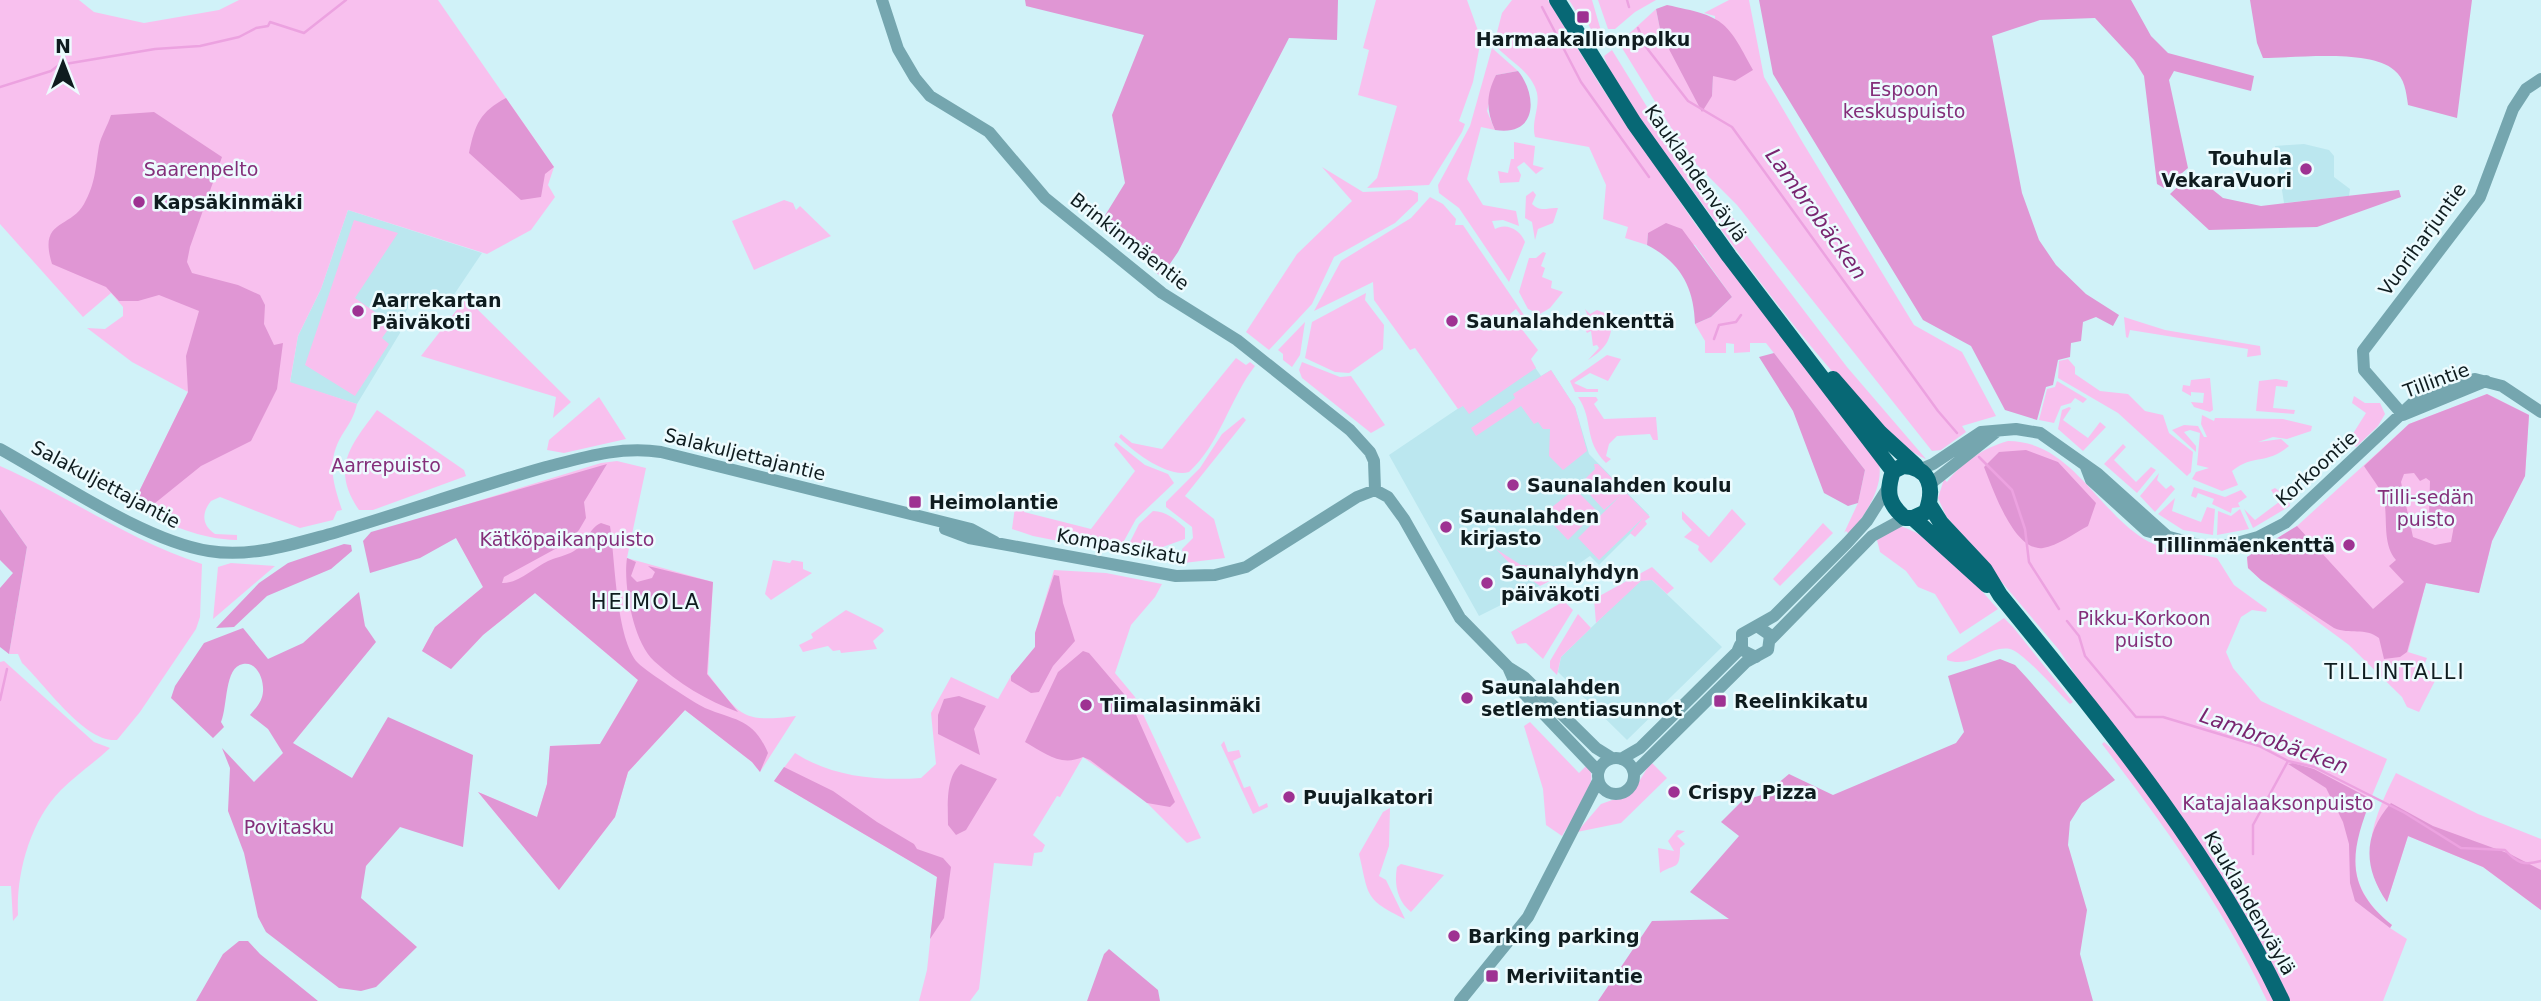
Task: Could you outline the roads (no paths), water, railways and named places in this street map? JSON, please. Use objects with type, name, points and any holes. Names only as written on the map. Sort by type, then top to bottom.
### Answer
[{"type":"main road","name":"Kauklahdenväylä","points":[[1557,0],[1634,123],[1728,256],[1811,362],[1832,379],[1880,433],[1918,468]]},
{"type":"main road","name":"Kauklahdenväylä","points":[[1811,362],[1818,377],[1891,479]]},
{"type":"main road","points":[[1903,466],[1918,468],[1927,474],[1930,484],[1929,504],[1923,514],[1909,518],[1893,507],[1891,479],[1903,466]]},
{"type":"main road","name":"Kauklahdenväylä","points":[[1929,504],[1941,523],[1985,570],[2000,595],[2114,737],[2181,828],[2240,922],[2282,1001]]},
{"type":"main road","name":"Kauklahdenväylä","points":[[1909,518],[2000,595]]},
{"type":"street","name":"Brinkinmäentie","points":[[882,0],[898,49],[915,78],[930,96],[989,132],[1045,198],[1162,293],[1237,340],[1350,430],[1370,452],[1374,461],[1375,490]]},
{"type":"street","name":"Vuoriharjuntie","points":[[2403,415],[2364,370],[2361,359],[2363,351],[2480,197],[2513,109],[2526,89],[2541,79]]},
{"type":"street","name":"Tillintie","points":[[2403,415],[2486,381],[2502,386],[2541,412]]},
{"type":"street","name":"Korkoontie","points":[[1918,468],[1981,432],[2016,429],[2040,433],[2098,474],[2167,537],[2211,547],[2230,545],[2285,523],[2403,415]]},
{"type":"street","points":[[1930,484],[1996,432]]},
{"type":"street","name":"Salakuljettajantie","points":[[0,449],[163,538],[211,551],[236,553],[283,547],[372,522],[518,473],[626,450],[661,452],[929,521],[969,538],[995,542]]},
{"type":"street","points":[[1460,1001],[1528,917],[1580,817],[1602,764],[1640,748],[1737,652],[1745,629],[1757,626],[1774,616],[1858,532],[1891,479]]},
{"type":"street","name":"Kompassikatu","points":[[995,542],[1176,576],[1215,575],[1246,568],[1357,497],[1375,490]]},
{"type":"street","points":[[1375,490],[1388,497],[1404,519],[1460,618],[1507,667],[1524,677],[1596,748],[1617,758],[1634,773]]},
{"type":"street","points":[[1580,817],[1612,795],[1629,790],[1634,773],[1756,657],[1769,650],[1771,639],[1872,536],[1909,518]]},
{"type":"street","points":[[1757,626],[1765,629],[1771,639]]},
{"type":"street","points":[[1740,645],[1746,653],[1756,657]]},
{"type":"street","points":[[1507,667],[1516,685],[1598,776],[1601,788],[1612,795]]},
{"type":"waterway","name":"Lambrobäcken","points":[[0,87],[51,71],[59,65],[155,49],[200,46],[239,37],[256,28],[268,26],[270,22],[304,33],[346,0]]},
{"type":"waterway","name":"Lambrobäcken","points":[[1627,0],[1629,7]]},
{"type":"waterway","points":[[1542,7],[1581,82],[1649,177]]},
{"type":"waterway","name":"Lambrobäcken","points":[[1638,28],[1646,47],[1688,101],[1732,127],[1938,411],[1957,433]]},
{"type":"waterway","points":[[1714,339],[1719,325],[1736,322],[1741,315]]},
{"type":"waterway","name":"Lambrobäcken","points":[[1979,457],[2012,490],[2025,529],[2029,562],[2059,609]]},
{"type":"waterway","name":"Lambrobäcken","points":[[2067,621],[2079,636],[2085,656],[2136,717],[2163,717],[2259,746],[2288,761],[2314,767],[2405,813],[2461,848],[2505,850],[2521,862],[2541,861]]},
{"type":"waterway","points":[[0,700],[7,669]]},
{"type":"waterway","points":[[2253,854],[2253,825],[2288,761]]},
{"type":"place","name":"Harmaakallionpolku","points":[[1583,17]]},
{"type":"place","name":"Touhula VekaraVuori","points":[[2306,169]]},
{"type":"place","name":"Kapsäkinmäki","points":[[139,202]]},
{"type":"place","name":"Aarrekartan Päiväkoti","points":[[358,311]]},
{"type":"place","name":"Saunalahdenkenttä","points":[[1452,321]]},
{"type":"place","name":"Saunalahden koulu","points":[[1513,485]]},
{"type":"place","name":"Heimolantie","points":[[915,502]]},
{"type":"place","name":"Saunalahden kirjasto","points":[[1446,527]]},
{"type":"place","name":"Tillinmäenkenttä","points":[[2349,545]]},
{"type":"place","name":"Saunalyhdyn päiväkoti","points":[[1487,583]]},
{"type":"place","name":"Saunalahden setlementiasunnot","points":[[1467,698]]},
{"type":"place","name":"Reelinkikatu","points":[[1720,701]]},
{"type":"place","name":"Tiimalasinmäki","points":[[1086,705]]},
{"type":"place","name":"Crispy Pizza","points":[[1674,792]]},
{"type":"place","name":"Puujalkatori","points":[[1289,797]]},
{"type":"place","name":"Barking parking","points":[[1454,936]]},
{"type":"place","name":"Meriviitantie","points":[[1492,976]]},
{"type":"district","name":"HEIMOLA","points":[[646,602]]},
{"type":"district","name":"TILLINTALLI","points":[[2395,672]]},
{"type":"park label","name":"Espoon keskuspuisto","points":[[1904,100]]},
{"type":"park label","name":"Saarenpelto","points":[[201,169]]},
{"type":"park label","name":"Aarrepuisto","points":[[386,465]]},
{"type":"park label","name":"Tilli-sedän puisto","points":[[2426,508]]},
{"type":"park label","name":"Kätköpaikanpuisto","points":[[567,539]]},
{"type":"park label","name":"Pikku-Korkoon puisto","points":[[2144,629]]},
{"type":"park label","name":"Katajalaaksonpuisto","points":[[2278,803]]},
{"type":"park label","name":"Povitasku","points":[[289,827]]}]
